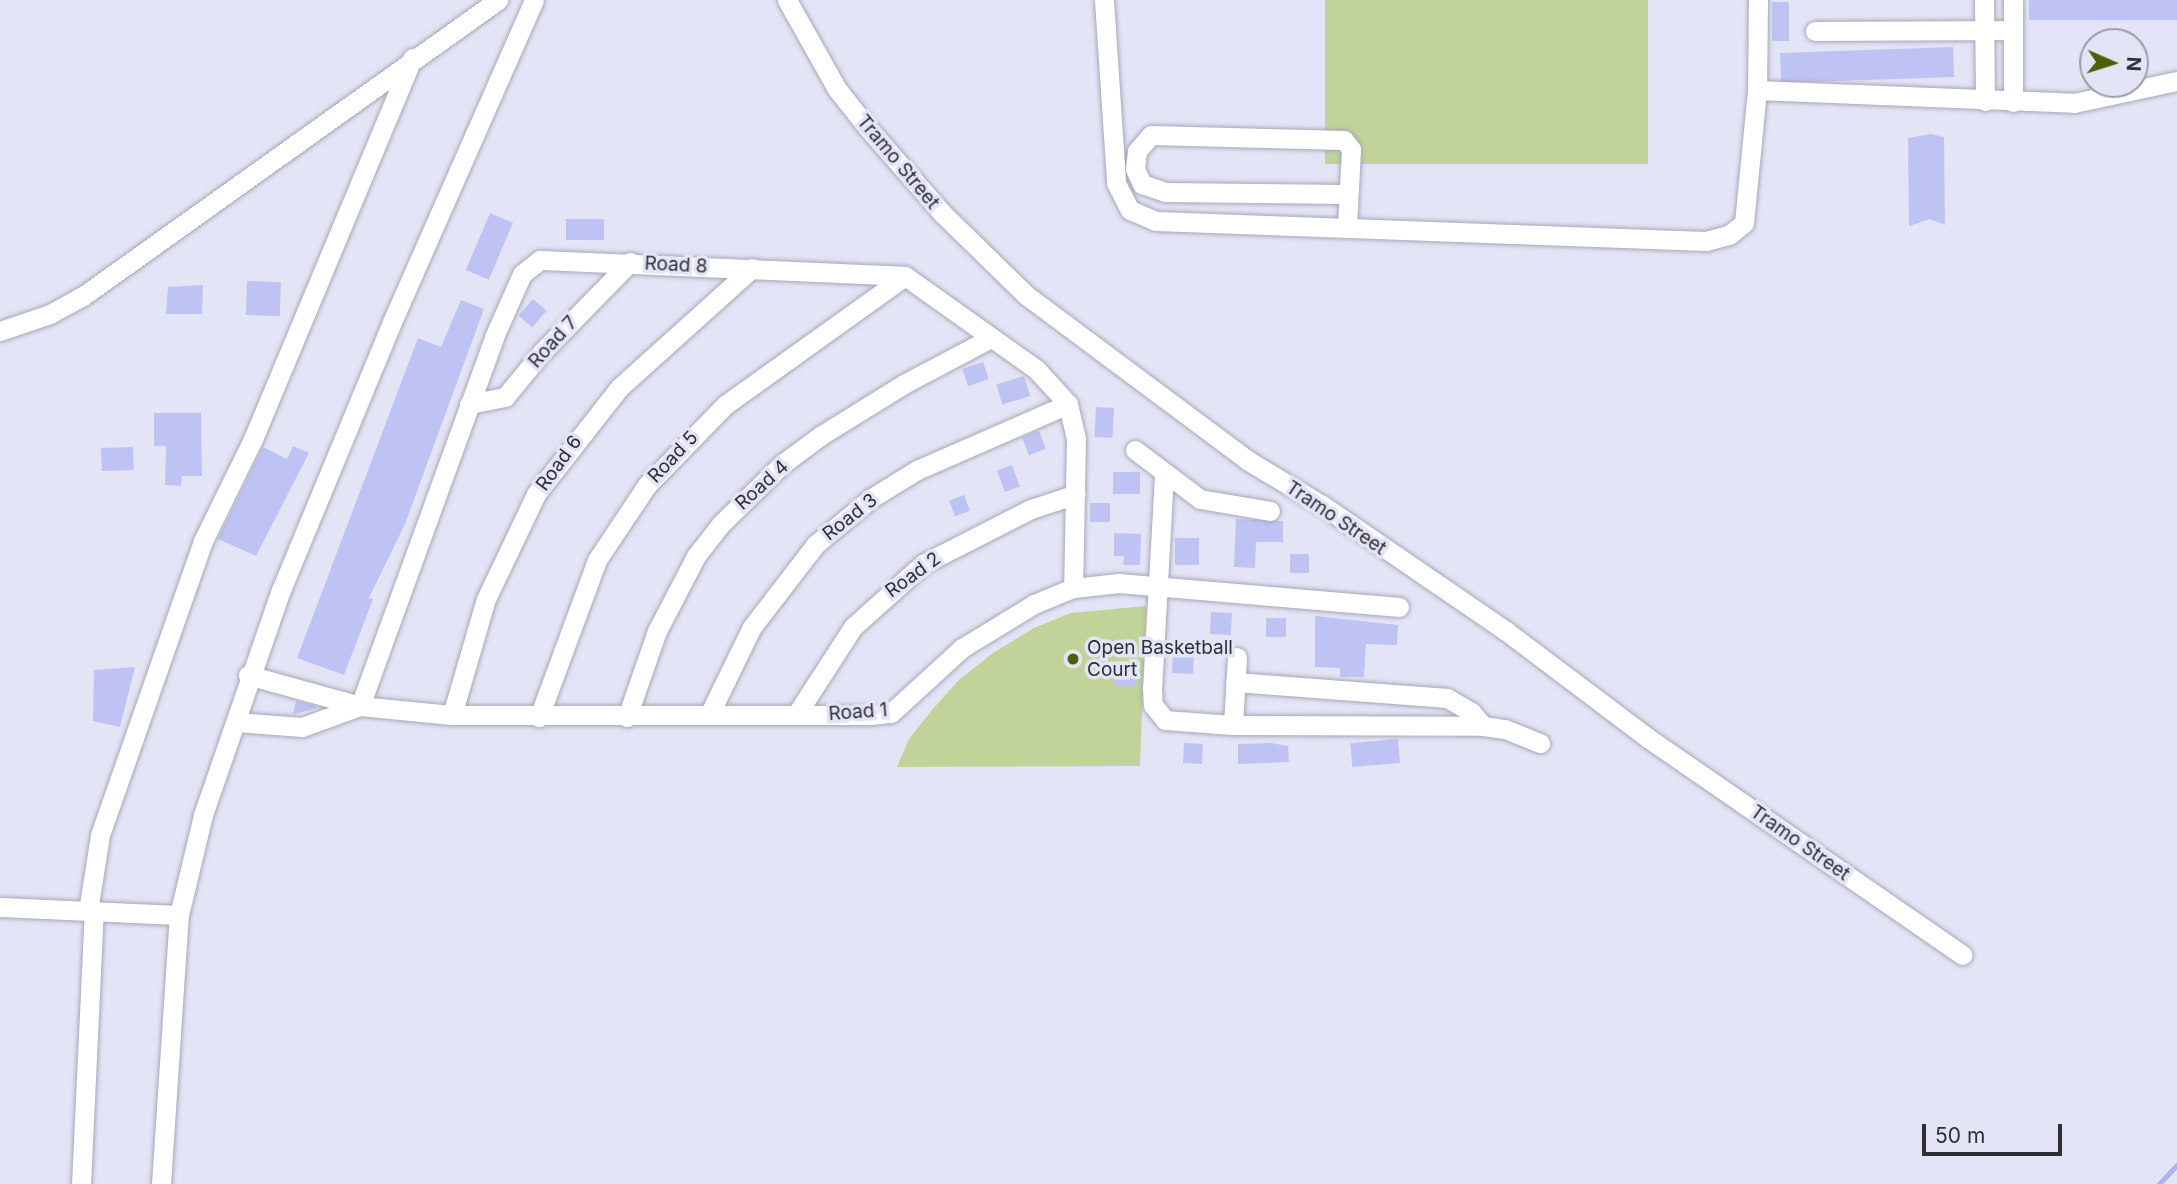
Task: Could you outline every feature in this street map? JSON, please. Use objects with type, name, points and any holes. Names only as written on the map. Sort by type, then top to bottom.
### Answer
[{"type":"street","points":[[0,331],[50,314],[83,296],[412,58],[498,0]]},
{"type":"street","points":[[161,1184],[179,915],[203,816],[236,722],[248,675],[392,322],[534,0]]},
{"type":"street","name":"Tramo Street","points":[[787,0],[837,89],[949,221],[1026,295],[1247,460],[1322,505],[1506,631],[1648,738],[1962,955]]},
{"type":"street","points":[[1104,0],[1116,183],[1130,210],[1156,221],[1706,241],[1729,235],[1744,223],[1757,90],[1758,0]]},
{"type":"street","points":[[1984,0],[1985,101]]},
{"type":"street","points":[[2013,0],[2013,102]]},
{"type":"street","points":[[1815,31],[2013,30]]},
{"type":"street","points":[[81,1184],[91,911],[100,835],[204,541],[253,439],[412,58]]},
{"type":"street","points":[[1757,90],[2074,103],[2177,81]]},
{"type":"street","points":[[1347,226],[1351,149],[1332,136],[1151,135],[1137,151],[1136,169],[1142,184],[1165,192],[1348,194]]},
{"type":"street","name":"Road 8","points":[[360,706],[469,404],[515,286],[530,264],[559,258],[905,276]]},
{"type":"street","name":"Road 7","points":[[469,404],[505,397],[542,352],[631,262]]},
{"type":"street","name":"Road 6","points":[[452,715],[486,599],[536,494],[620,387],[752,268]]},
{"type":"street","points":[[905,276],[1036,369],[1068,404],[1076,438],[1073,588]]},
{"type":"street","name":"Road 5","points":[[539,717],[597,560],[647,485],[725,405],[905,276]]},
{"type":"street","name":"Road 4","points":[[626,717],[649,652],[684,578],[720,525],[746,497],[781,465],[866,406],[991,338]]},
{"type":"street","name":"Road 3","points":[[709,715],[752,627],[816,544],[870,499],[917,470],[1068,404]]},
{"type":"street","points":[[1135,450],[1164,475],[1200,499],[1270,511]]},
{"type":"street","points":[[1164,475],[1152,688],[1157,713],[1176,723],[1483,726],[1505,729],[1540,743]]},
{"type":"street","name":"Road 2","points":[[796,715],[853,627],[923,564],[1031,509],[1076,494]]},
{"type":"street","name":"Road 1","points":[[248,675],[360,706],[452,715],[626,717],[891,713],[962,648],[1034,604],[1073,588],[1119,583],[1399,607]]},
{"type":"street","points":[[1233,725],[1237,657]]},
{"type":"street","points":[[1236,682],[1447,698],[1471,712],[1483,726]]},
{"type":"street","points":[[236,722],[302,727],[360,706]]},
{"type":"street","points":[[0,907],[179,915]]},
{"type":"green space","points":[[1325,0],[1648,0],[1648,164],[1325,164]]},
{"type":"green space","points":[[1146,606],[1140,766],[897,767],[909,739],[932,710],[959,680],[993,653],[1034,628],[1071,613]]},
{"type":"building","points":[[2029,0],[2177,0],[2177,20],[2029,20]]},
{"type":"building","points":[[1772,2],[1789,2],[1789,41],[1772,41]]},
{"type":"building","points":[[1953,47],[1954,77],[1781,83],[1780,53]]},
{"type":"building","points":[[1931,134],[1944,137],[1945,225],[1930,219],[1909,226],[1908,138]]},
{"type":"building","points":[[490,213],[513,223],[489,280],[466,270]]},
{"type":"building","points":[[566,219],[604,219],[604,240],[566,240]]},
{"type":"building","points":[[247,281],[281,282],[280,316],[246,315]]},
{"type":"building","points":[[203,285],[202,314],[166,314],[168,287]]},
{"type":"building","points":[[533,299],[547,311],[532,327],[519,316]]},
{"type":"building","points":[[461,300],[484,309],[405,524],[369,598],[373,599],[344,675],[297,658],[418,338],[441,347]]},
{"type":"building","points":[[983,362],[989,379],[968,386],[962,369]]},
{"type":"building","points":[[1024,376],[1030,396],[1002,405],[996,384]]},
{"type":"building","points":[[1096,407],[1114,408],[1112,438],[1094,437]]},
{"type":"building","points":[[154,413],[201,413],[202,476],[182,476],[181,486],[165,485],[166,446],[154,446]]},
{"type":"building","points":[[1039,431],[1046,449],[1029,455],[1022,437]]},
{"type":"building","points":[[293,446],[309,453],[256,556],[218,539],[263,447],[287,459]]},
{"type":"building","points":[[133,447],[134,470],[102,471],[101,448]]},
{"type":"building","points":[[1012,465],[1020,487],[1005,492],[997,470]]},
{"type":"building","points":[[1113,472],[1140,472],[1140,494],[1113,494]]},
{"type":"building","points":[[964,495],[970,511],[955,517],[949,501]]},
{"type":"building","points":[[1090,503],[1110,503],[1110,522],[1090,522]]},
{"type":"building","points":[[1236,519],[1283,521],[1283,542],[1256,542],[1255,568],[1234,567]]},
{"type":"building","points":[[1114,533],[1141,534],[1140,565],[1123,565],[1124,556],[1114,556]]},
{"type":"building","points":[[1175,538],[1199,538],[1199,565],[1175,565]]},
{"type":"building","points":[[1290,554],[1309,554],[1309,573],[1290,573]]},
{"type":"building","points":[[1211,612],[1232,613],[1231,635],[1210,634]]},
{"type":"building","points":[[1315,616],[1398,625],[1397,645],[1366,644],[1364,677],[1340,677],[1340,668],[1315,667]]},
{"type":"building","points":[[1266,618],[1286,618],[1286,637],[1266,637]]},
{"type":"building","points":[[1173,653],[1194,654],[1193,674],[1172,673]]},
{"type":"building","points":[[1116,662],[1138,664],[1136,687],[1114,685]]},
{"type":"building","points":[[135,667],[120,727],[93,721],[94,670]]},
{"type":"building","points":[[296,701],[316,706],[315,709],[293,714]]},
{"type":"building","points":[[1398,739],[1400,763],[1352,767],[1350,743]]},
{"type":"building","points":[[1184,743],[1203,744],[1202,764],[1183,763]]},
{"type":"building","points":[[1271,743],[1288,746],[1289,762],[1238,764],[1238,744]]},
{"type":"waterway","points":[[2159,1184],[2177,1165]]},
{"type":"place","name":"Open Basketball Court","points":[[1073,659]]}]
